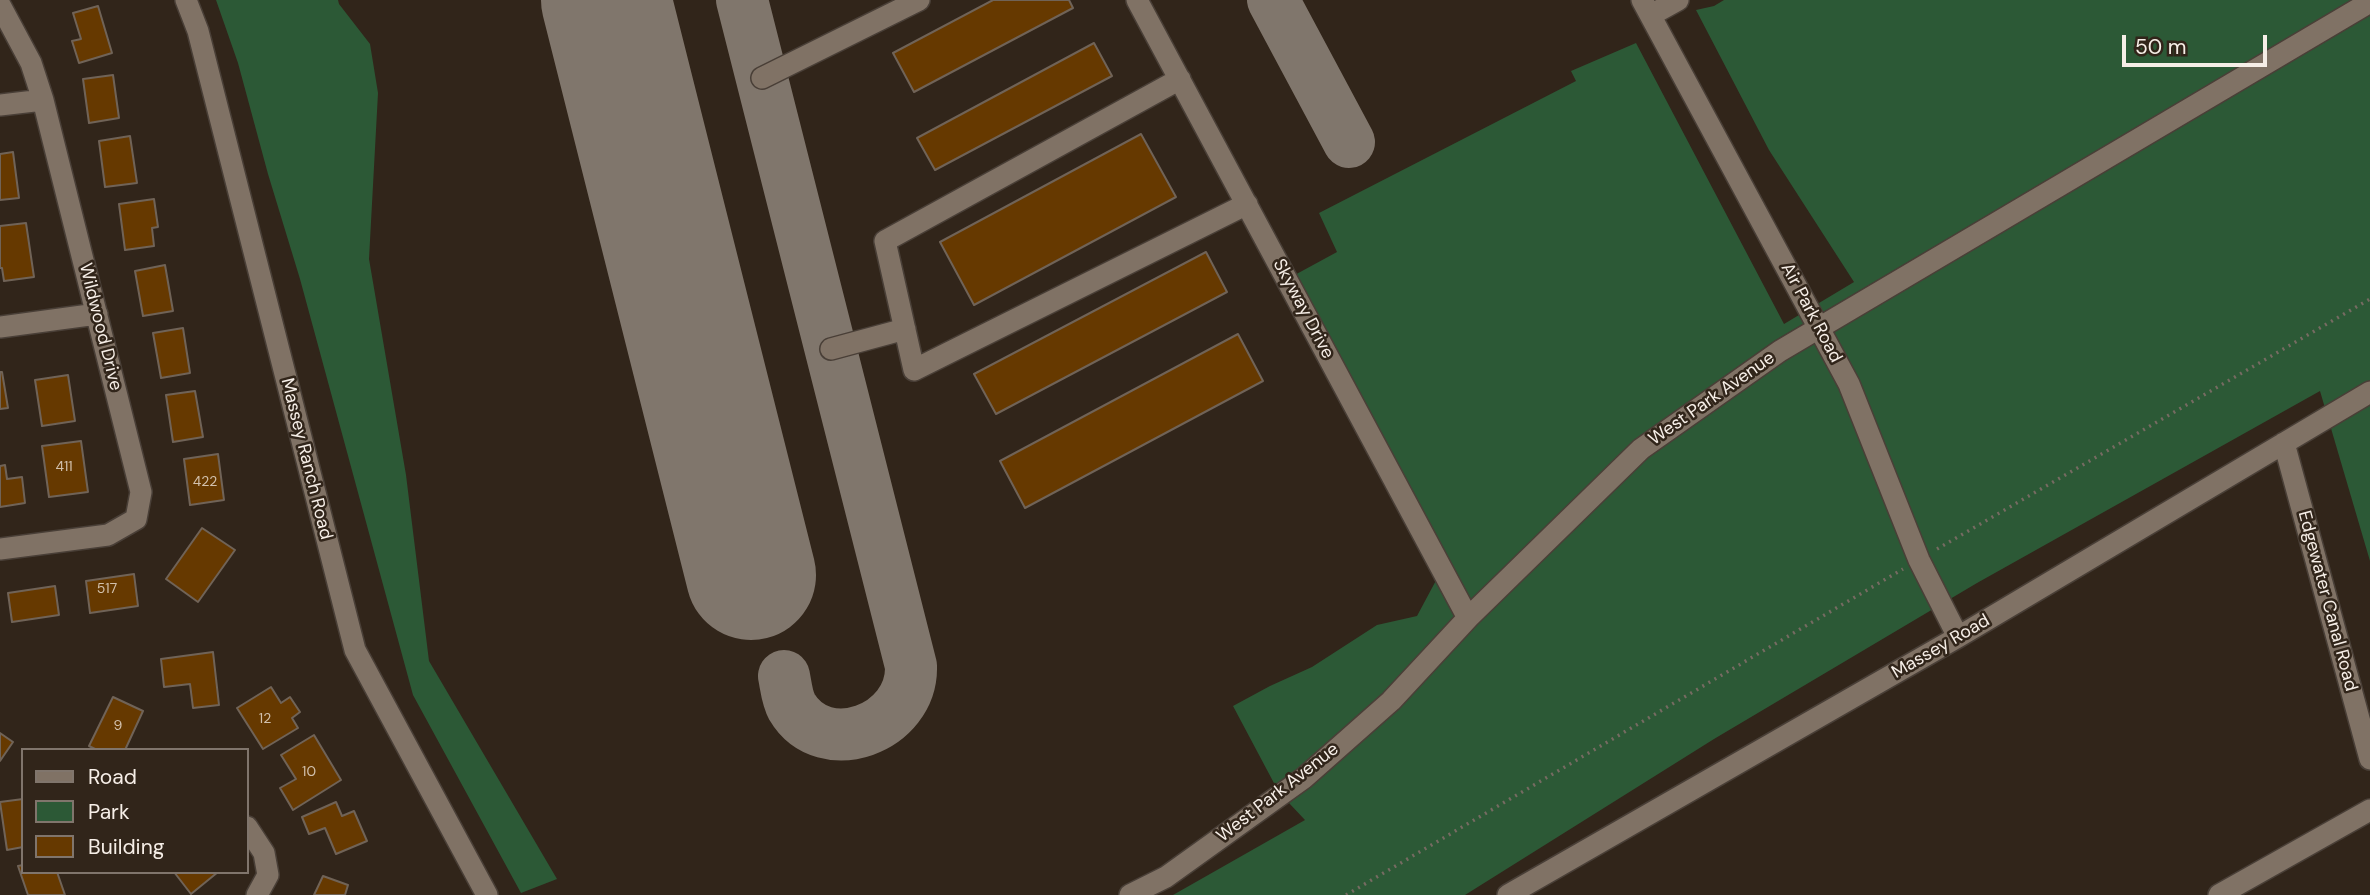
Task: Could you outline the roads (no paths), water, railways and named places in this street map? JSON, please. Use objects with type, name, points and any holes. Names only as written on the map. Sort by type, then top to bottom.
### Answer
[{"type":"street","name":"Massey Ranch Road","points":[[186,0],[201,45],[355,650],[486,895]]},
{"type":"street","points":[[762,78],[919,0]]},
{"type":"street","name":"Skyway Drive","points":[[1137,0],[1468,618]]},
{"type":"street","points":[[1646,8],[1678,0]]},
{"type":"street","name":"West Park Avenue","points":[[1130,895],[1166,877],[1304,778],[1391,701],[1468,618],[1641,449],[1780,351],[2363,3]]},
{"type":"street","name":"Wildwood Drive","points":[[0,5],[31,63],[43,100],[141,492],[136,519],[108,535],[0,550]]},
{"type":"street","name":"Air Park Road","points":[[1646,8],[1849,384],[1919,560],[1958,637]]},
{"type":"street","points":[[1180,79],[885,241],[915,370],[1247,204]]},
{"type":"street","points":[[0,105],[43,100]]},
{"type":"street","points":[[0,327],[97,314]]},
{"type":"street","points":[[831,349],[905,329]]},
{"type":"street","name":"Massey Road","points":[[1508,895],[1958,637],[2370,393]]},
{"type":"street","name":"Edgewater Canal Road","points":[[2284,443],[2370,759]]},
{"type":"street","points":[[2220,895],[2370,810]]},
{"type":"street","points":[[248,829],[264,853],[268,874],[257,895]]}]
